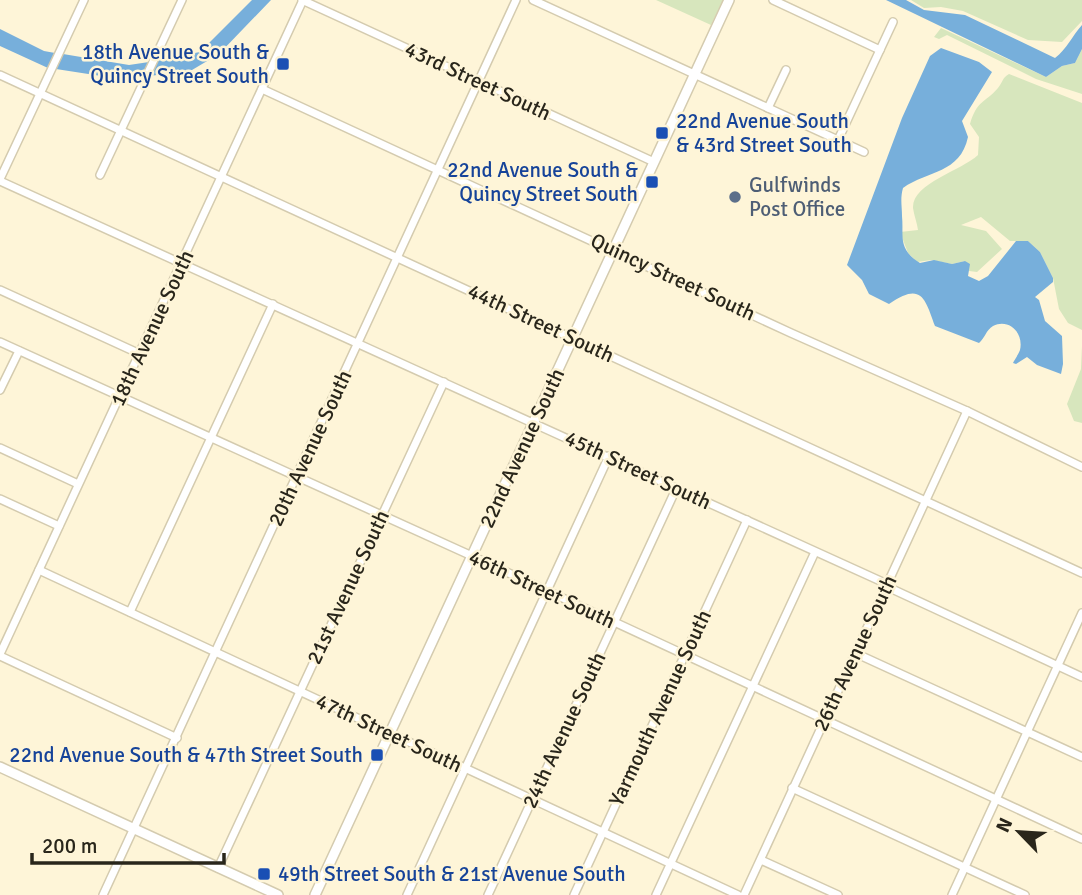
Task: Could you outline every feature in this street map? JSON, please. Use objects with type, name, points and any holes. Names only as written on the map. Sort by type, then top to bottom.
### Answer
[{"type":"main road","name":"22nd Avenue South","points":[[315,895],[729,0]]},
{"type":"main road","points":[[0,767],[278,895]]},
{"type":"street","points":[[0,180],[83,0]]},
{"type":"street","points":[[100,175],[182,0]]},
{"type":"street","name":"43rd Street South","points":[[303,0],[654,162]]},
{"type":"street","name":"18th Avenue South","points":[[0,655],[303,0]]},
{"type":"street","name":"20th Avenue South","points":[[103,895],[516,0]]},
{"type":"street","points":[[533,0],[864,152]]},
{"type":"street","points":[[773,0],[880,50]]},
{"type":"street","points":[[838,140],[893,22]]},
{"type":"street","points":[[768,108],[786,70]]},
{"type":"street","name":"44th Street South","points":[[0,75],[1082,573]]},
{"type":"street","name":"Quincy Street South","points":[[262,89],[791,333],[967,411],[1082,467]]},
{"type":"street","name":"45th Street South","points":[[0,180],[609,456],[1082,677]]},
{"type":"street","points":[[0,290],[140,354]]},
{"type":"street","points":[[130,612],[273,304]]},
{"type":"street","name":"46th Street South","points":[[0,342],[472,556],[1082,839]]},
{"type":"street","points":[[0,390],[19,351]]},
{"type":"street","name":"21st Avenue South","points":[[218,868],[444,382]]},
{"type":"street","name":"26th Avenue South","points":[[741,895],[761,860],[967,411]]},
{"type":"street","points":[[0,448],[78,484]]},
{"type":"street","points":[[407,895],[609,456]]},
{"type":"street","name":"24th Avenue South","points":[[488,895],[676,489]]},
{"type":"street","points":[[0,499],[59,526]]},
{"type":"street","name":"Yarmouth Avenue South","points":[[574,895],[747,520]]},
{"type":"street","points":[[656,895],[815,552]]},
{"type":"street","name":"47th Street South","points":[[39,570],[741,895]]},
{"type":"street","points":[[952,895],[1082,613]]},
{"type":"street","points":[[855,653],[1082,757]]},
{"type":"street","points":[[0,655],[177,738]]},
{"type":"street","points":[[792,789],[1025,895]]},
{"type":"street","points":[[761,860],[838,895]]},
{"type":"green space","points":[[656,0],[723,0],[711,25]]},
{"type":"green space","points":[[911,0],[1082,0],[1082,21],[1062,42],[1028,40],[963,11],[941,7],[924,8]]},
{"type":"green space","points":[[941,28],[1046,77],[1062,66],[1075,63],[1082,49],[1082,94],[1036,79],[947,35],[939,39],[934,37]]},
{"type":"green space","points":[[1009,74],[1082,103],[1082,330],[1068,323],[1059,309],[1053,278],[1040,252],[1028,241],[1010,241],[981,217],[961,225],[986,231],[1002,249],[977,272],[969,271],[965,261],[952,264],[931,260],[917,262],[908,253],[900,232],[918,230],[913,208],[920,191],[978,155],[979,137],[970,124],[973,116],[978,106]]},
{"type":"green space","points":[[1082,346],[1082,423],[1074,421],[1067,404],[1081,369]]},
{"type":"water","points":[[252,0],[271,0],[219,54],[192,70],[150,76],[158,60],[200,52]]},
{"type":"water","points":[[886,0],[906,0],[924,10],[965,15],[1055,58],[1082,25],[1082,49],[1075,63],[1062,66],[1046,77]]},
{"type":"water","points":[[0,29],[44,51],[55,53],[48,68],[0,46]]},
{"type":"water","points":[[941,48],[979,62],[992,72],[962,121],[968,137],[958,158],[942,170],[903,188],[901,202],[905,247],[920,263],[934,260],[952,264],[965,261],[970,264],[968,276],[979,281],[988,276],[1016,241],[1028,241],[1040,252],[1053,278],[1053,282],[1035,297],[1039,300],[1045,321],[1062,336],[1061,374],[1037,365],[1027,357],[1016,364],[1013,363],[1021,344],[1017,333],[1010,326],[993,326],[979,343],[935,326],[921,296],[909,294],[889,304],[869,294],[862,280],[847,265],[902,118],[930,56]]},
{"type":"water","points":[[63,54],[129,65],[149,62],[142,78],[127,80],[56,69]]},
{"type":"place","name":"18th Avenue South & Quincy Street South","points":[[283,64]]},
{"type":"place","name":"22nd Avenue South & 43rd Street South","points":[[662,133]]},
{"type":"place","name":"22nd Avenue South & Quincy Street South","points":[[652,182]]},
{"type":"place","name":"Gulfwinds Post Office","points":[[735,197]]},
{"type":"place","name":"22nd Avenue South & 47th Street South","points":[[377,755]]},
{"type":"place","name":"49th Street South & 21st Avenue South","points":[[264,874]]}]
